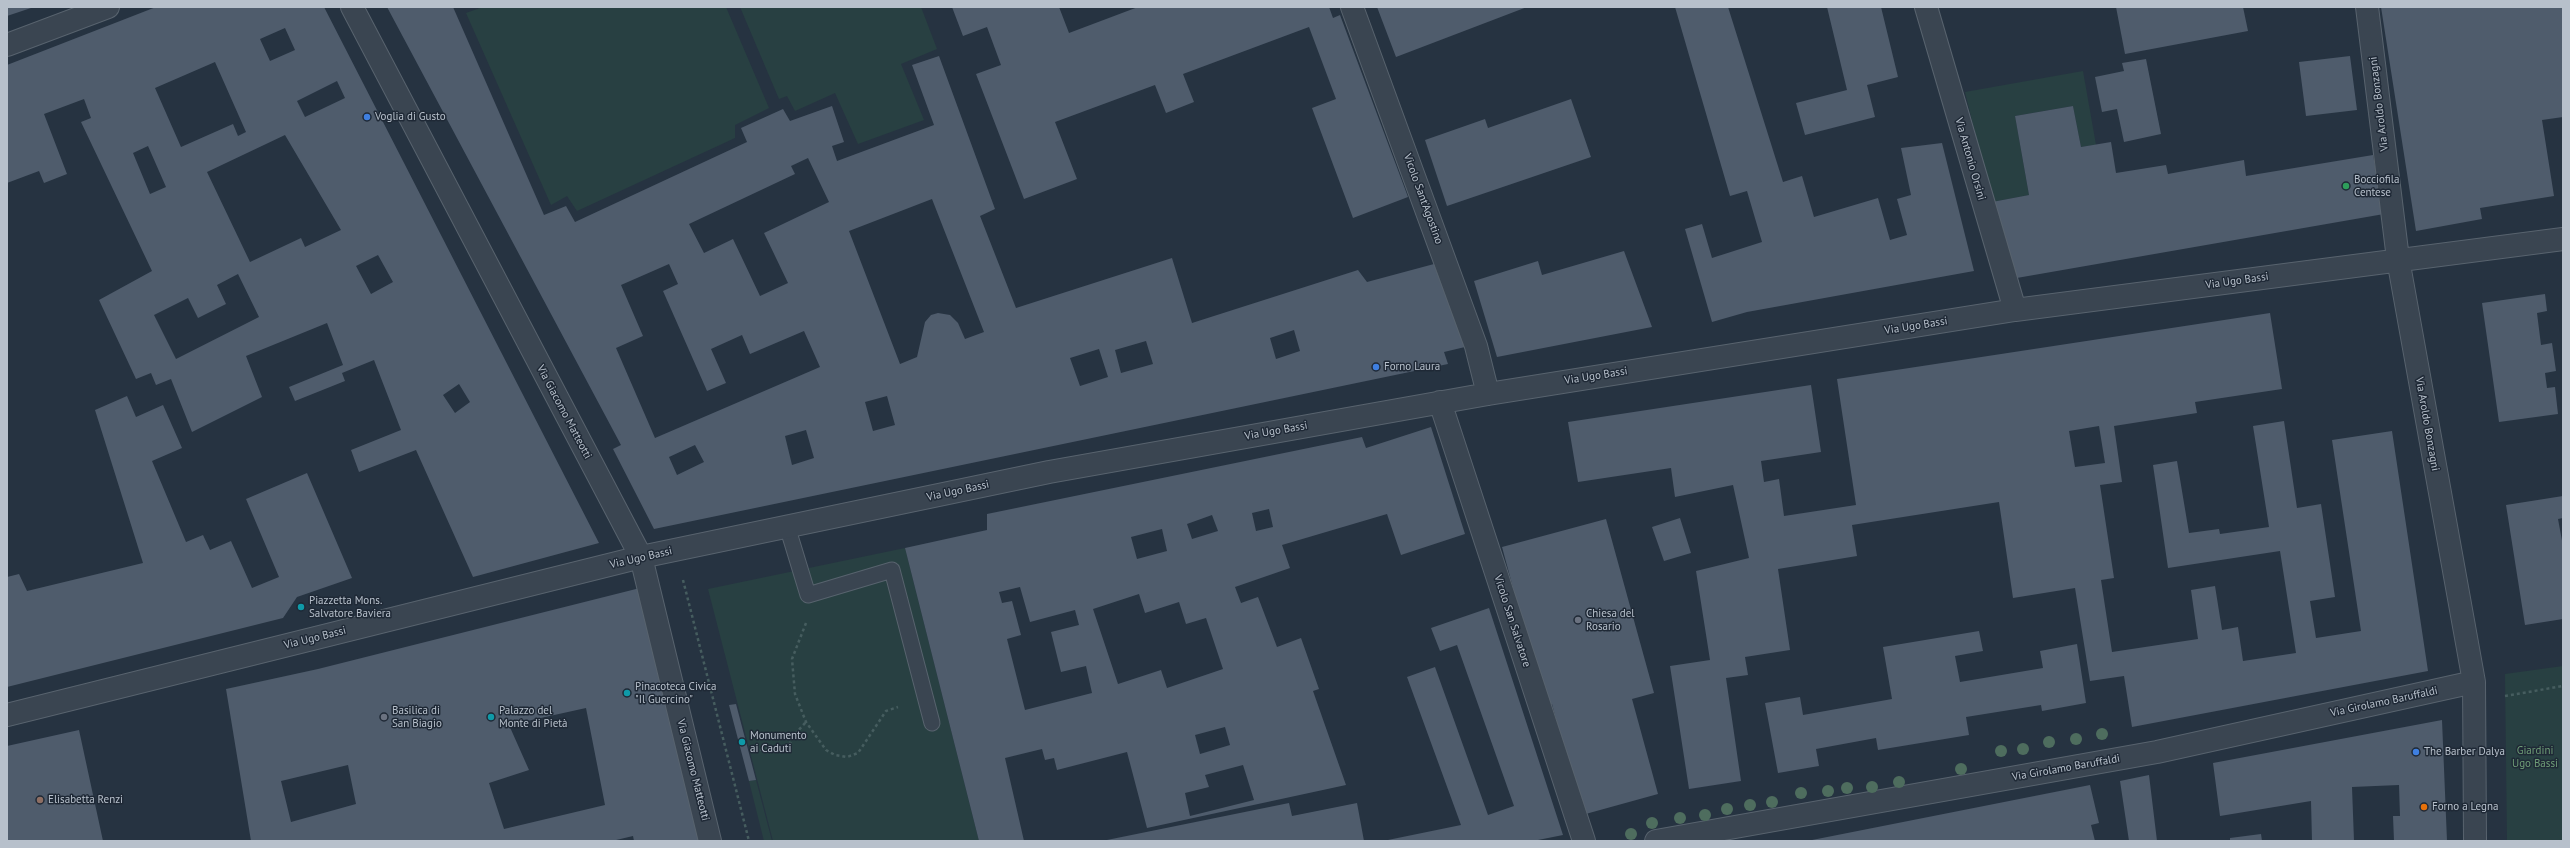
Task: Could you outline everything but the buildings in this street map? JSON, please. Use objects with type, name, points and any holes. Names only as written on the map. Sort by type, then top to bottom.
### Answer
[{"type":"street","points":[[7,45],[108,7]]},
{"type":"street","name":"Via Giacomo Matteotti","points":[[352,7],[641,557],[710,841]]},
{"type":"street","name":"Vicolo Sant'Agostino","points":[[1352,7],[1476,346],[1488,394]]},
{"type":"street","name":"Via Antonio Orsini","points":[[1926,7],[2015,310]]},
{"type":"street","name":"Via Aroldo Bonzagni","points":[[2367,7],[2398,259],[2474,692],[2475,841]]},
{"type":"street","name":"Via Ugo Bassi","points":[[7,715],[641,557],[1049,472],[1440,402],[2015,310],[2398,259],[2563,239]]},
{"type":"street","name":"Vicolo San Salvatore","points":[[1440,402],[1584,841]]},
{"type":"street","name":"Via Girolamo Baruffaldi","points":[[1656,841],[2157,752],[2474,692]]},
{"type":"lane","points":[[787,526],[808,595],[892,570],[924,698],[932,723]]},
{"type":"path","points":[[675,550],[750,841]]},
{"type":"path","points":[[808,595],[808,620],[792,659],[792,673],[795,694],[806,722],[818,741],[826,750],[847,757],[858,752],[865,744],[886,711],[924,698]]},
{"type":"path","points":[[2474,692],[2563,686]]},
{"type":"path","points":[[754,751],[790,745],[796,733],[806,722]]},
{"type":"green space","points":[[483,7],[726,7],[769,108],[735,125],[735,138],[577,211],[567,196],[551,205],[466,13]]},
{"type":"green space","points":[[740,7],[921,7],[937,49],[901,64],[924,120],[858,144],[835,93],[795,111],[787,96],[779,99]]},
{"type":"green space","points":[[2083,71],[2096,145],[2081,147],[2073,106],[2015,116],[2029,195],[1992,202],[1965,92]]},
{"type":"green space","points":[[905,548],[979,841],[773,841],[708,589]]},
{"type":"green space","name":"Giardini Ugo Bassi","points":[[2563,666],[2563,841],[2507,841],[2505,674]]},
{"type":"green space","points":[[756,780],[772,841],[764,841],[749,781]]},
{"type":"place","name":"Voglia di Gusto","points":[[367,117]]},
{"type":"place","name":"Bocciofila Centese","points":[[2346,186]]},
{"type":"place","name":"Forno Laura","points":[[1376,367]]},
{"type":"place","name":"Piazzetta Mons. Salvatore Baviera","points":[[301,607]]},
{"type":"place","name":"Chiesa del Rosario","points":[[1578,620]]},
{"type":"place","name":"Pinacoteca Civica \"Il Guercino\"","points":[[627,693]]},
{"type":"place","name":"Basilica di San Biagio","points":[[384,717]]},
{"type":"place","name":"Palazzo del Monte di Pietà","points":[[491,717]]},
{"type":"place","name":"Monumento ai Caduti","points":[[742,742]]},
{"type":"place","name":"The Barber Dalya","points":[[2416,752]]},
{"type":"place","name":"Elisabetta Renzi","points":[[40,800]]},
{"type":"place","name":"Forno a Legna","points":[[2424,807]]}]
